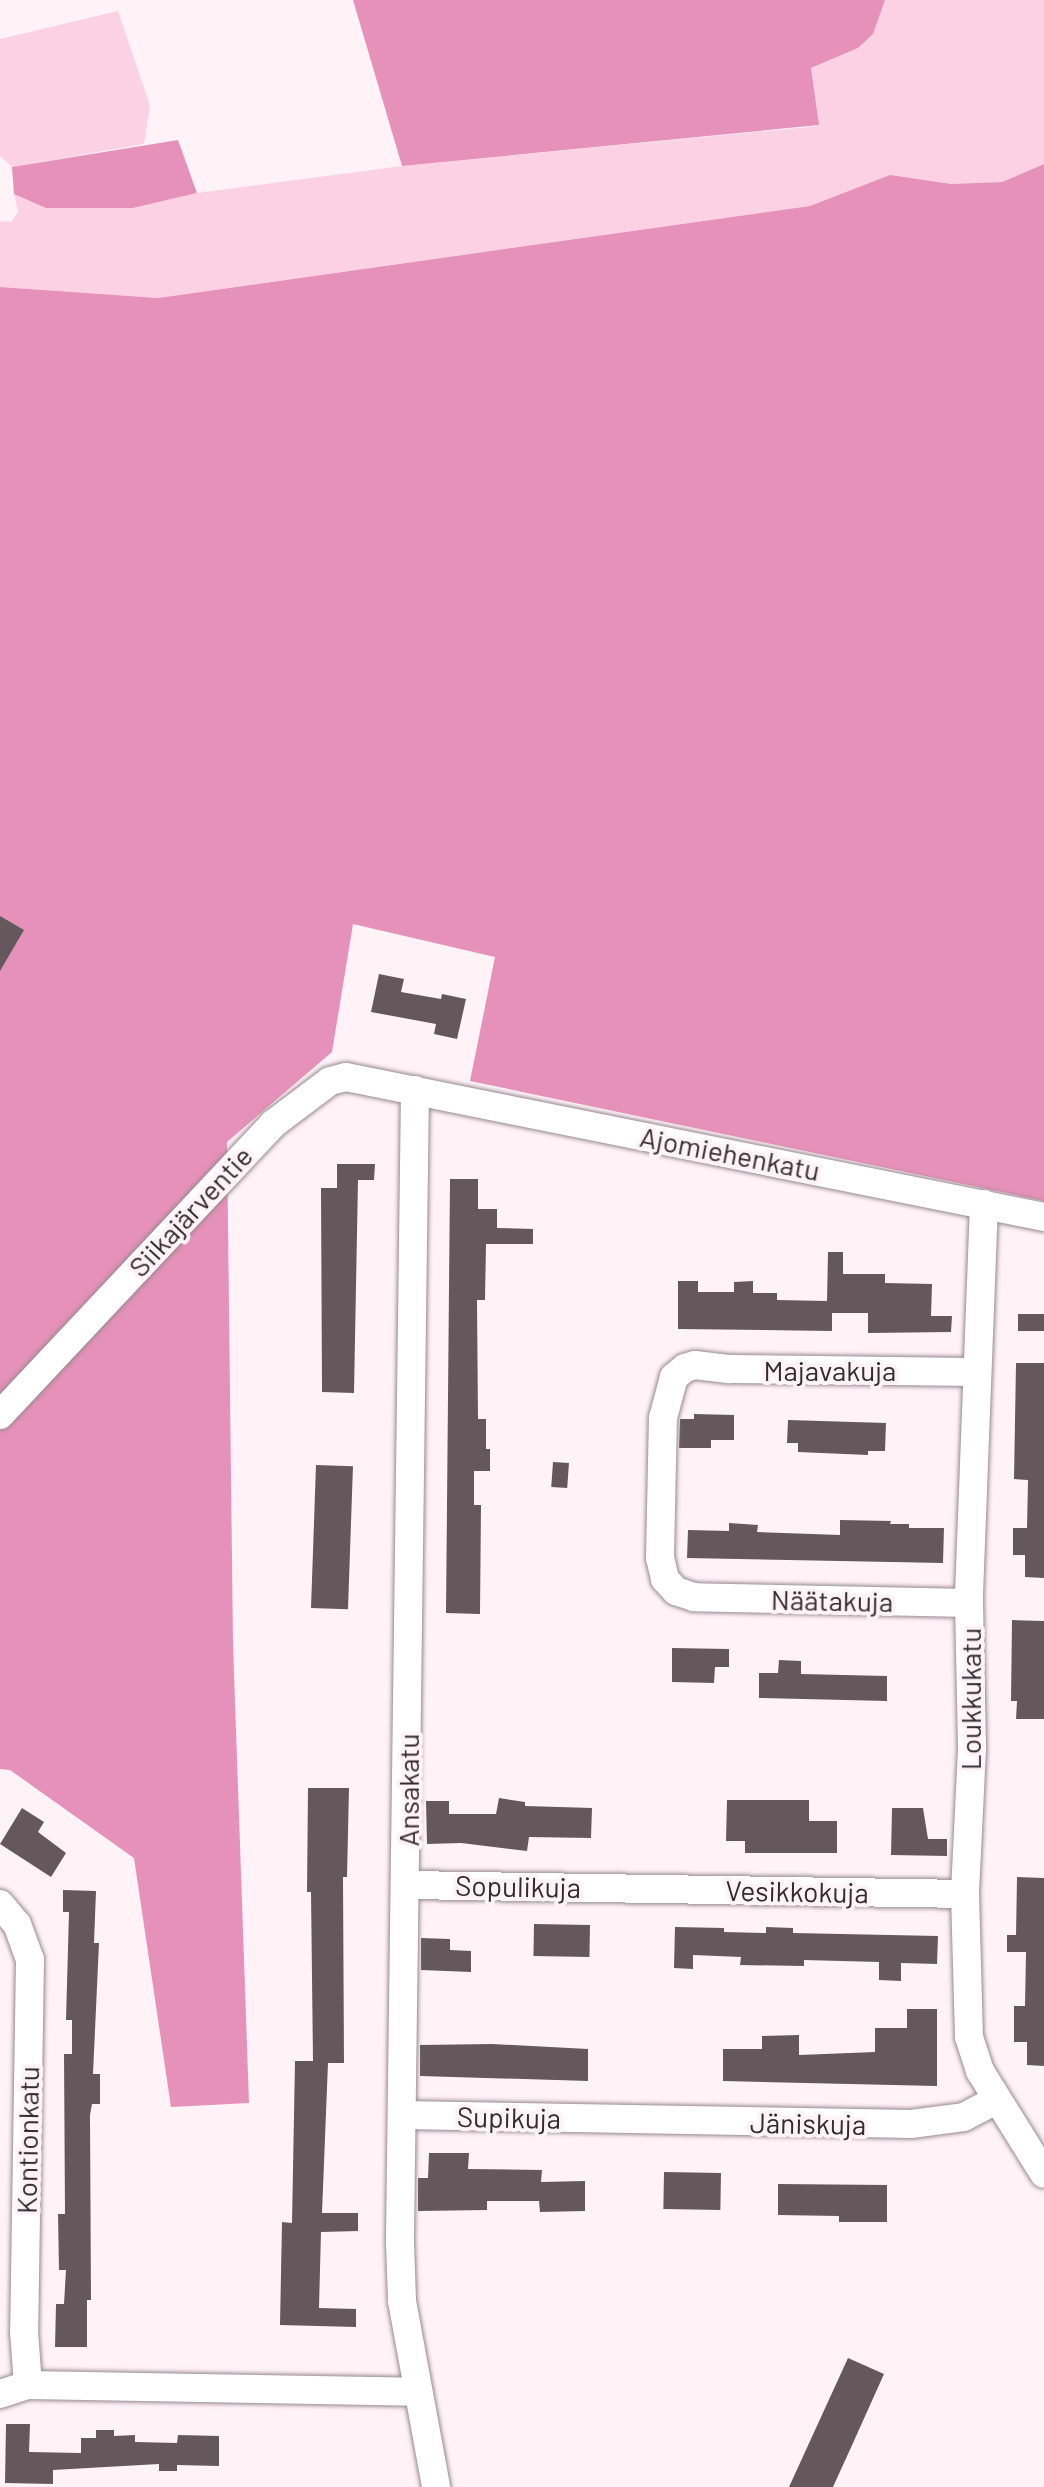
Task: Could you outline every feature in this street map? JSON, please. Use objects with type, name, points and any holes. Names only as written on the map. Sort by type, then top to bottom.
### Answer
[{"type":"street","name":"Siikajärventie","points":[[0,1415],[273,1124],[339,1078],[415,1090]]},
{"type":"street","name":"Ajomiehenkatu","points":[[415,1090],[1044,1217]]},
{"type":"street","name":"Ansakatu","points":[[415,1090],[402,2301],[416,2392],[436,2487]]},
{"type":"street","name":"Loukkukatu","points":[[984,1204],[969,1603],[972,1749],[965,1894],[969,2037],[980,2071],[1044,2174]]},
{"type":"street","name":"Majavakuja","points":[[694,1597],[670,1587],[660,1558],[664,1403],[674,1377],[685,1368],[977,1372]]},
{"type":"street","name":"Näätakuja","points":[[694,1597],[969,1603]]},
{"type":"street","name":"Sopulikuja","points":[[407,1885],[629,1888]]},
{"type":"street","name":"Vesikkokuja","points":[[629,1888],[965,1894]]},
{"type":"street","name":"Kontionkatu","points":[[0,1904],[23,1935],[30,1959],[24,2319],[28,2385]]},
{"type":"street","name":"Jäniskuja","points":[[615,2119],[911,2124],[964,2117],[996,2100]]},
{"type":"street","name":"Supikuja","points":[[403,2115],[615,2119]]},
{"type":"street","points":[[0,2394],[28,2385],[416,2392]]},
{"type":"shaded area","points":[[353,0],[885,0],[873,34],[858,48],[811,68],[819,125],[402,166]]},
{"type":"shaded area","points":[[885,0],[1044,0],[1044,164],[1002,182],[951,184],[890,176],[810,206],[158,298],[0,287],[0,221],[11,222],[18,212],[14,194],[46,208],[133,208],[197,193],[402,166],[819,126],[811,68],[858,48],[873,34]]},
{"type":"shaded area","points":[[118,11],[150,106],[144,144],[12,167],[0,156],[0,39]]},
{"type":"shaded area","points":[[178,140],[197,193],[133,208],[46,208],[14,194],[12,167]]},
{"type":"shaded area","points":[[1044,164],[1044,1201],[470,1081],[495,957],[353,924],[332,1052],[227,1142],[233,1644],[249,2103],[171,2107],[134,1858],[10,1770],[0,1769],[0,287],[158,298],[810,206],[890,175],[951,184],[1002,182]]},
{"type":"building","points":[[0,916],[24,930],[0,971]]},
{"type":"building","points":[[379,974],[404,979],[401,992],[441,999],[442,994],[466,999],[457,1039],[434,1034],[436,1024],[371,1012]]},
{"type":"building","points":[[337,1164],[375,1164],[374,1180],[358,1180],[354,1393],[322,1392],[321,1188],[337,1188]]},
{"type":"building","points":[[450,1179],[478,1179],[478,1209],[497,1209],[497,1228],[533,1229],[533,1244],[486,1244],[485,1300],[477,1300],[478,1419],[486,1419],[486,1449],[490,1449],[490,1471],[474,1471],[474,1505],[481,1505],[480,1614],[446,1613]]},
{"type":"building","points":[[828,1252],[843,1252],[843,1274],[885,1274],[885,1283],[932,1284],[931,1316],[952,1316],[951,1332],[868,1333],[868,1313],[832,1313],[832,1331],[678,1329],[678,1281],[698,1281],[698,1292],[734,1292],[734,1282],[753,1281],[753,1293],[777,1293],[777,1300],[827,1301]]},
{"type":"building","points":[[1018,1314],[1044,1314],[1044,1331],[1018,1331]]},
{"type":"building","points":[[1016,1363],[1044,1363],[1044,1578],[1025,1577],[1025,1555],[1013,1555],[1013,1528],[1027,1528],[1028,1480],[1014,1479]]},
{"type":"building","points":[[694,1414],[734,1415],[734,1440],[711,1440],[711,1448],[679,1448],[680,1419],[694,1419]]},
{"type":"building","points":[[788,1420],[886,1423],[885,1451],[868,1451],[868,1455],[798,1452],[798,1443],[787,1443]]},
{"type":"building","points":[[553,1462],[569,1463],[567,1488],[551,1487]]},
{"type":"building","points":[[316,1465],[353,1466],[348,1609],[311,1608]]},
{"type":"building","points":[[840,1520],[891,1521],[890,1524],[909,1524],[909,1528],[944,1528],[943,1563],[687,1558],[688,1530],[729,1531],[729,1523],[758,1525],[757,1532],[840,1535]]},
{"type":"building","points":[[1012,1620],[1044,1621],[1044,1719],[1016,1719],[1017,1701],[1011,1701]]},
{"type":"building","points":[[672,1648],[729,1649],[729,1667],[715,1667],[714,1683],[672,1682]]},
{"type":"building","points":[[779,1660],[801,1661],[801,1674],[887,1676],[887,1701],[759,1698],[759,1673],[778,1673]]},
{"type":"building","points":[[308,1788],[349,1788],[347,1877],[343,1877],[344,2063],[328,2063],[322,2213],[358,2213],[358,2231],[321,2232],[319,2308],[356,2309],[356,2327],[280,2325],[282,2222],[292,2223],[295,2061],[313,2061],[311,1892],[307,1892]]},
{"type":"building","points":[[499,1798],[525,1802],[525,1806],[592,1808],[591,1838],[529,1837],[527,1851],[461,1843],[427,1844],[426,1801],[449,1801],[449,1814],[496,1814]]},
{"type":"building","points":[[727,1800],[809,1800],[809,1821],[837,1821],[837,1853],[745,1853],[745,1841],[726,1841]]},
{"type":"building","points":[[22,1808],[44,1822],[38,1832],[66,1853],[51,1877],[0,1844]]},
{"type":"building","points":[[892,1808],[923,1808],[928,1839],[947,1839],[947,1856],[891,1855]]},
{"type":"building","points":[[1017,1877],[1044,1878],[1044,2066],[1027,2065],[1027,2042],[1014,2042],[1014,2006],[1025,2006],[1026,1952],[1007,1952],[1007,1935],[1016,1935]]},
{"type":"building","points":[[63,1890],[96,1891],[94,1943],[99,1943],[93,2074],[100,2074],[100,2104],[92,2104],[90,2115],[91,2300],[87,2300],[87,2347],[55,2347],[56,2304],[64,2304],[66,2270],[59,2270],[58,2214],[65,2214],[64,2054],[72,2054],[72,2020],[66,2020],[69,1912],[63,1912]]},
{"type":"building","points":[[534,1924],[590,1925],[589,1957],[533,1956]]},
{"type":"building","points":[[675,1927],[724,1928],[724,1932],[766,1933],[766,1927],[793,1928],[793,1933],[938,1936],[937,1964],[901,1963],[901,1981],[879,1980],[879,1962],[804,1960],[804,1966],[740,1965],[741,1957],[693,1955],[693,1969],[674,1968]]},
{"type":"building","points":[[421,1938],[450,1939],[450,1950],[471,1951],[471,1972],[421,1970]]},
{"type":"building","points":[[907,2009],[937,2009],[937,2086],[723,2081],[723,2049],[762,2049],[762,2036],[799,2035],[799,2055],[875,2052],[875,2028],[907,2028]]},
{"type":"building","points":[[492,2044],[588,2049],[588,2081],[420,2076],[420,2045]]},
{"type":"building","points":[[429,2153],[469,2153],[468,2169],[542,2170],[541,2182],[585,2181],[585,2211],[540,2212],[539,2201],[487,2201],[487,2210],[418,2211],[418,2178],[428,2178]]},
{"type":"building","points":[[664,2172],[721,2173],[720,2210],[663,2209]]},
{"type":"building","points":[[778,2184],[887,2185],[887,2222],[839,2222],[839,2216],[778,2215]]},
{"type":"building","points":[[848,2358],[884,2374],[833,2487],[789,2487]]},
{"type":"building","points":[[6,2424],[30,2424],[29,2452],[81,2453],[81,2438],[96,2438],[96,2430],[114,2430],[114,2436],[135,2435],[135,2442],[177,2443],[178,2435],[219,2436],[219,2466],[177,2465],[177,2471],[159,2471],[159,2464],[53,2470],[53,2484],[5,2483]]}]
